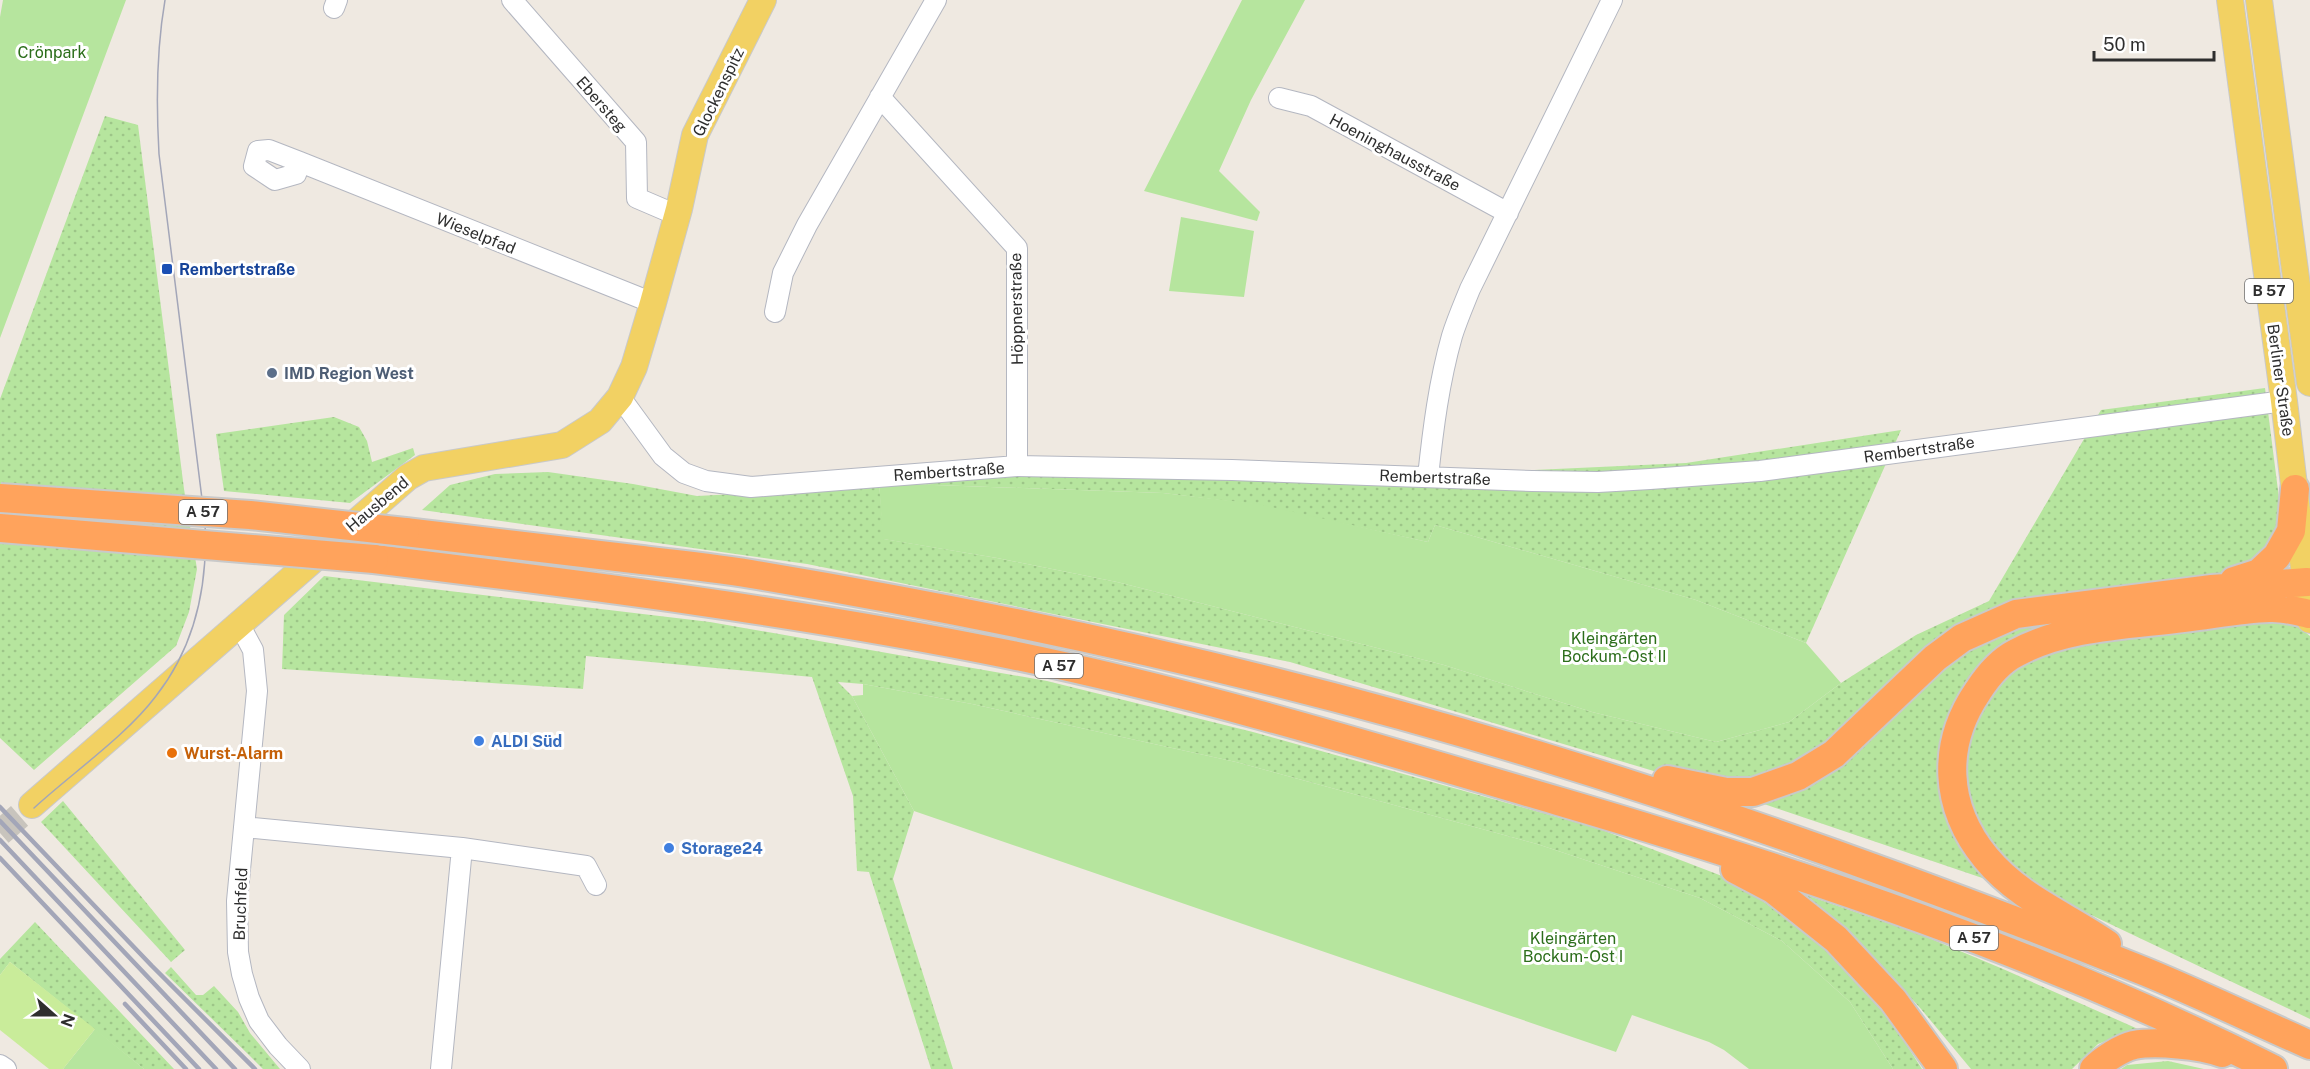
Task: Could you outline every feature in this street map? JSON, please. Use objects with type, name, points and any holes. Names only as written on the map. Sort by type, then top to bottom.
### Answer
[{"type":"highway","points":[[2212,589],[2259,573],[2277,556],[2290,531],[2295,489]]},
{"type":"highway","name":"A 57","points":[[0,498],[250,515],[743,573],[1015,624],[1186,661],[1413,720],[1536,755],[1785,836],[2151,974],[2310,1045]]},
{"type":"highway","name":"A 57","points":[[0,528],[374,560],[581,584],[756,609],[1015,656],[1280,719],[1664,832],[1921,917],[2048,967],[2192,1028],[2273,1069]]},
{"type":"highway","points":[[1536,755],[1599,760],[1683,785],[1726,792],[1753,792],[1798,776],[1834,754],[1935,658],[1962,638],[2016,614],[2212,589],[2308,582]]},
{"type":"highway","points":[[2151,974],[2084,928],[2036,903],[1986,858],[1962,822],[1951,777],[1954,738],[1966,708],[1988,676],[2014,654],[2048,639],[2109,627],[2270,608],[2309,617]]},
{"type":"highway","points":[[1664,832],[1773,889],[1836,939],[1893,1000],[1942,1069]]},
{"type":"highway","points":[[2094,1069],[2100,1063],[2132,1046],[2167,1044],[2216,1051],[2258,1069]]},
{"type":"main road","name":"Glockenspitz","points":[[670,217],[695,135],[763,0]]},
{"type":"main road","name":"Berliner Straße","points":[[2230,0],[2308,582],[2309,617]]},
{"type":"main road","name":"Berliner Straße","points":[[2259,0],[2310,383]]},
{"type":"main road","name":"Hausbend","points":[[32,805],[372,507],[424,468],[562,444],[600,421],[620,397],[634,367],[653,303],[670,217]]},
{"type":"street","name":"Ebersteg","points":[[512,0],[636,142],[637,198],[670,217]]},
{"type":"street","points":[[775,312],[783,273],[807,225],[936,0]]},
{"type":"street","points":[[1428,477],[1433,424],[1453,333],[1470,289],[1612,0]]},
{"type":"street","name":"Höppnerstraße","points":[[880,97],[1017,248],[1017,466]]},
{"type":"street","name":"Hoeninghausstraße","points":[[1279,98],[1311,106],[1508,213]]},
{"type":"street","name":"Wieselpfad","points":[[300,162],[653,303]]},
{"type":"street","name":"Rembertstraße","points":[[620,397],[663,456],[684,473],[706,481],[751,487],[1017,466],[1232,470],[1532,482],[1598,482],[1760,471],[2284,400]]},
{"type":"street","name":"Bruchfeld","points":[[239,624],[253,650],[257,692],[236,924],[242,974],[259,1021],[300,1069]]},
{"type":"street","points":[[244,827],[462,848],[586,866],[596,885]]},
{"type":"street","points":[[441,1069],[462,848]]},
{"type":"street","points":[[0,1065],[6,1069]]},
{"type":"green space","name":"Crönpark","points":[[3,0],[126,0],[0,338],[0,17]]},
{"type":"green space","points":[[1242,0],[1305,0],[1251,100],[1219,171],[1260,212],[1257,221],[1144,191]]},
{"type":"green space","points":[[105,116],[138,125],[184,489],[197,569],[189,612],[176,646],[34,770],[0,738],[0,399]]},
{"type":"green space","points":[[1181,217],[1254,231],[1244,297],[1169,291]]},
{"type":"green space","points":[[2265,388],[2295,624],[2310,636],[2310,1019],[2089,914],[1767,805],[1290,662],[807,564],[422,510],[450,485],[495,474],[548,472],[697,496],[879,484],[884,539],[997,558],[1117,582],[1444,665],[1592,712],[1716,742],[1789,722],[1841,683],[1916,635],[1989,601],[2101,410]]},
{"type":"green space","points":[[334,417],[359,427],[367,441],[372,462],[413,448],[415,455],[350,503],[224,491],[216,434]]},
{"type":"green space","points":[[1901,430],[1806,643],[1696,600],[1435,525],[1428,542],[1252,504],[1163,493],[885,483],[1008,473],[1524,489],[1534,470],[1686,463]]},
{"type":"green space","name":"Kleingärten Bockum-Ost II","points":[[879,483],[1163,493],[1258,504],[1428,542],[1435,525],[1696,600],[1806,643],[1841,683],[1789,722],[1716,742],[1592,712],[1444,665],[1117,582],[997,558],[883,539]]},
{"type":"green space","points":[[324,576],[710,622],[1047,681],[1253,732],[1597,828],[1735,881],[1825,946],[1886,1013],[1922,1069],[1893,1069],[1850,1002],[1782,941],[1700,898],[1537,844],[1236,762],[972,704],[863,684],[838,682],[852,696],[914,811],[893,879],[953,1069],[931,1069],[869,872],[857,871],[853,796],[812,677],[586,656],[583,689],[282,669],[284,615]]},
{"type":"green space","name":"Kleingärten Bockum-Ost I","points":[[863,684],[972,704],[1236,762],[1537,844],[1700,898],[1782,941],[1850,1002],[1893,1069],[1749,1069],[1709,1042],[1632,1015],[1616,1052],[914,811],[852,696],[863,695]]},
{"type":"green space","points":[[63,801],[185,950],[171,962],[41,822]]},
{"type":"green space","points":[[1806,895],[1917,933],[2138,1029],[2098,1044],[2072,1069],[1971,1069],[1921,1009],[1858,940]]},
{"type":"green space","points":[[35,922],[174,1069],[144,1069],[10,962],[0,975],[0,959]]},
{"type":"green space","points":[[10,962],[95,1029],[63,1069],[49,1069],[0,1030],[0,975]]},
{"type":"green space","points":[[171,967],[196,995],[203,995],[214,986],[238,1012],[250,1033],[280,1069],[263,1069],[165,973]]},
{"type":"green space","points":[[95,1029],[144,1069],[63,1069]]},
{"type":"green space","points":[[2168,1061],[2204,1069],[2121,1069],[2127,1065]]},
{"type":"tunnel","points":[[0,833],[32,805]]},
{"type":"tram line","points":[[34,808],[114,740],[156,696],[181,657],[201,592],[205,523],[159,154],[158,77],[165,0]]},
{"type":"railway","points":[[0,807],[152,966],[255,1069]]},
{"type":"railway","points":[[0,821],[235,1069]]},
{"type":"railway","points":[[0,840],[216,1069]]},
{"type":"railway","points":[[0,858],[199,1069]]},
{"type":"railway","points":[[125,1004],[186,1069]]},
{"type":"place","name":"Rembertstraße","points":[[167,269]]},
{"type":"place","name":"IMD Region West","points":[[272,373]]},
{"type":"place","name":"ALDI Süd","points":[[479,741]]},
{"type":"place","name":"Wurst-Alarm","points":[[172,753]]},
{"type":"place","name":"Storage24","points":[[669,848]]}]
